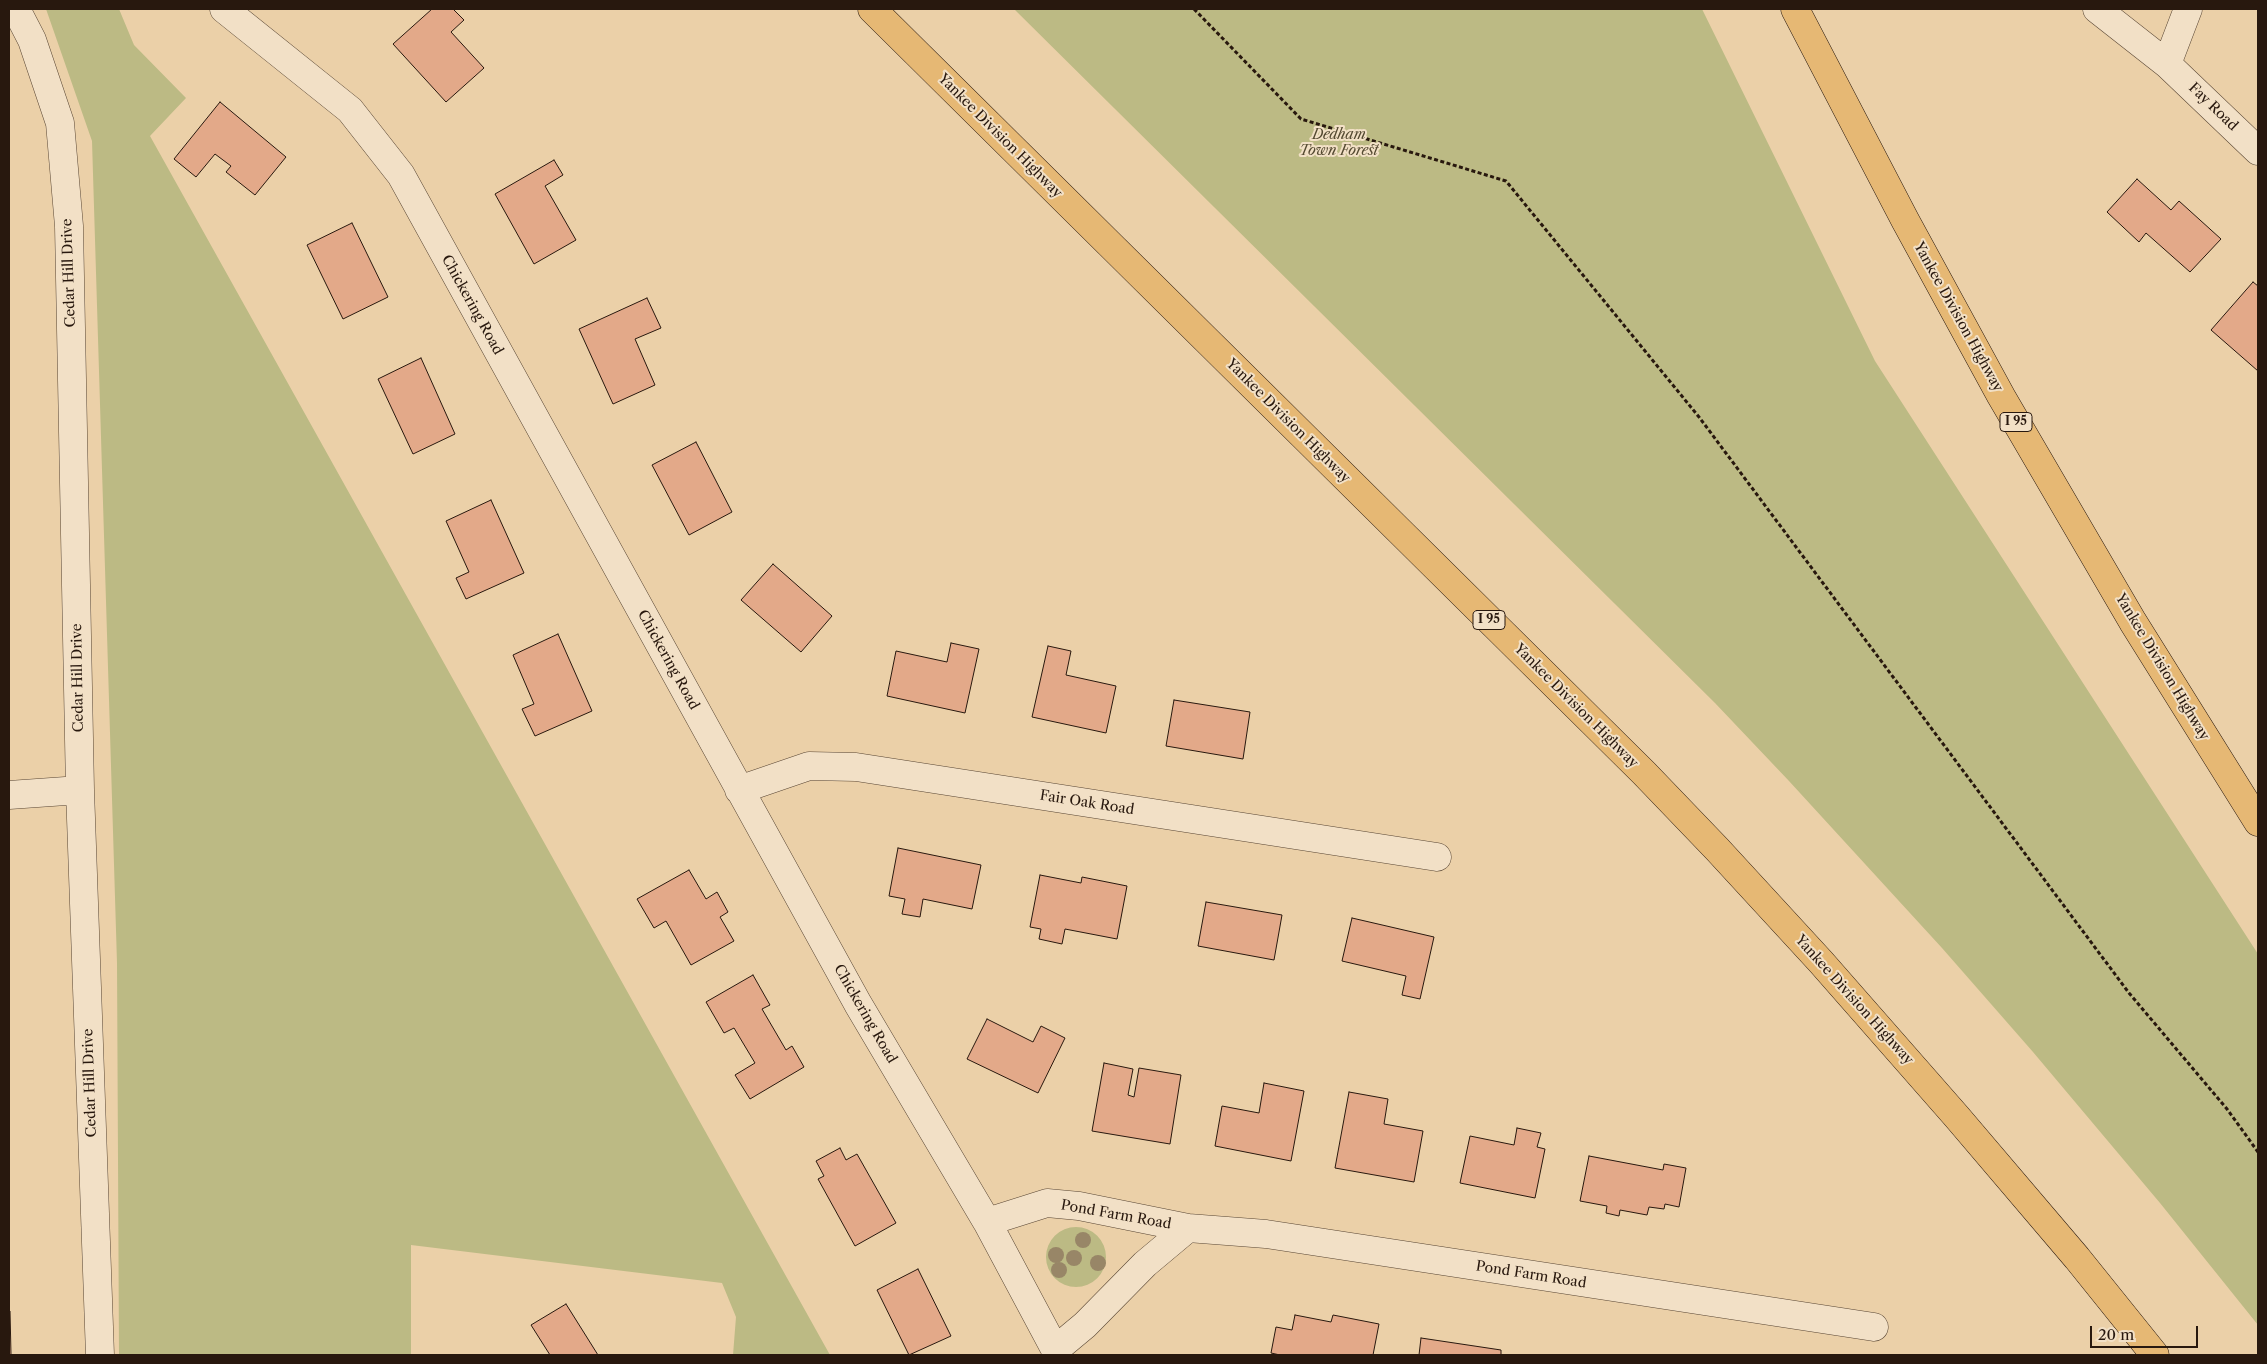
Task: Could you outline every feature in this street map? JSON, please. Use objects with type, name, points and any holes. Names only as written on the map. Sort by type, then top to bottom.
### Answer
[{"type":"highway","name":"Yankee Division Highway","points":[[872,9],[1630,759],[1704,835],[1815,956],[1951,1110],[2077,1258],[2155,1355]]},
{"type":"highway","name":"Yankee Division Highway","points":[[1795,9],[1905,220],[2001,396],[2134,622],[2258,822]]},
{"type":"street","name":"Cedar Hill Drive","points":[[16,9],[32,40],[60,123],[69,226],[80,790],[100,1355]]},
{"type":"street","name":"Chickering Road","points":[[224,9],[350,110],[401,175],[858,1004],[987,1222],[1056,1352]]},
{"type":"street","name":"Fay Road","points":[[2096,9],[2167,64],[2258,151]]},
{"type":"street","points":[[2167,64],[2188,9]]},
{"type":"street","name":"Fair Oak Road","points":[[739,790],[809,766],[856,767],[1437,857]]},
{"type":"street","points":[[9,795],[80,790]]},
{"type":"street","name":"Pond Farm Road","points":[[987,1222],[1048,1203],[1079,1206],[1188,1228],[1266,1234],[1874,1328]]},
{"type":"street","name":"Pond Farm Road","points":[[1056,1352],[1144,1264],[1188,1228]]},
{"type":"path","points":[[1194,9],[1301,119],[1506,181],[1699,417],[2129,993],[2227,1109],[2258,1152]]},
{"type":"green space","points":[[46,9],[119,9],[134,45],[186,98],[150,136],[830,1355],[733,1355],[736,1317],[722,1283],[411,1245],[411,1355],[119,1355],[117,963],[92,141]]},
{"type":"green space","name":"Dedham Town Forest","points":[[1014,9],[1702,9],[1875,361],[2258,954],[2258,1325],[2160,1203],[2033,1052],[1942,948],[1789,781],[1715,703]]},
{"type":"green space","points":[[1070,1227],[1082,1227],[1093,1232],[1101,1240],[1106,1251],[1104,1269],[1093,1282],[1082,1287],[1070,1287],[1059,1282],[1051,1274],[1046,1263],[1046,1251],[1051,1240],[1059,1232]]},
{"type":"building","points":[[432,9],[453,9],[464,20],[451,32],[484,68],[446,102],[393,44]]},
{"type":"building","points":[[220,102],[286,157],[255,195],[226,172],[231,166],[215,154],[196,177],[174,159]]},
{"type":"building","points":[[554,160],[563,175],[545,186],[576,240],[534,264],[495,194]]},
{"type":"building","points":[[2137,179],[2171,210],[2179,201],[2221,239],[2190,272],[2146,233],[2139,242],[2107,212]]},
{"type":"building","points":[[352,223],[388,297],[343,319],[307,245]]},
{"type":"building","points":[[2253,282],[2258,286],[2258,371],[2211,330]]},
{"type":"building","points":[[647,298],[661,328],[635,339],[655,385],[613,404],[579,329]]},
{"type":"building","points":[[421,358],[455,434],[413,454],[378,379]]},
{"type":"building","points":[[696,442],[732,512],[689,535],[652,465]]},
{"type":"building","points":[[491,500],[524,573],[466,599],[456,578],[469,572],[446,521]]},
{"type":"building","points":[[773,564],[832,616],[801,652],[741,600]]},
{"type":"building","points":[[558,634],[592,711],[535,736],[522,709],[534,704],[513,655]]},
{"type":"building","points":[[951,643],[979,649],[965,713],[887,696],[896,651],[947,662]]},
{"type":"building","points":[[1048,646],[1071,651],[1066,675],[1116,686],[1106,733],[1032,717]]},
{"type":"building","points":[[1174,700],[1250,712],[1243,759],[1166,746]]},
{"type":"building","points":[[898,848],[981,865],[972,909],[923,899],[920,917],[902,914],[905,899],[889,896]]},
{"type":"building","points":[[689,870],[706,899],[717,892],[728,912],[720,917],[734,941],[691,965],[666,921],[654,928],[637,899]]},
{"type":"building","points":[[1040,875],[1081,883],[1082,877],[1127,886],[1117,939],[1065,929],[1062,944],[1039,939],[1041,929],[1030,927]]},
{"type":"building","points":[[1206,902],[1282,915],[1274,960],[1198,946]]},
{"type":"building","points":[[1352,918],[1434,937],[1420,999],[1402,995],[1406,976],[1342,961]]},
{"type":"building","points":[[753,975],[770,1005],[762,1009],[786,1050],[792,1046],[804,1067],[750,1099],[735,1075],[755,1063],[734,1028],[724,1033],[706,1002]]},
{"type":"building","points":[[987,1019],[1033,1042],[1041,1026],[1065,1038],[1038,1093],[967,1059]]},
{"type":"building","points":[[1104,1063],[1133,1069],[1128,1095],[1134,1097],[1139,1068],[1181,1075],[1170,1144],[1092,1131]]},
{"type":"building","points":[[1264,1083],[1304,1091],[1291,1161],[1215,1146],[1222,1106],[1259,1113]]},
{"type":"building","points":[[1349,1092],[1388,1099],[1384,1124],[1423,1131],[1414,1182],[1335,1168]]},
{"type":"building","points":[[1517,1128],[1541,1133],[1537,1147],[1545,1149],[1535,1198],[1460,1183],[1470,1136],[1514,1145]]},
{"type":"building","points":[[840,1148],[846,1160],[857,1154],[896,1223],[855,1246],[818,1179],[824,1176],[816,1161]]},
{"type":"building","points":[[1589,1156],[1663,1170],[1664,1164],[1686,1168],[1679,1207],[1665,1204],[1664,1209],[1649,1207],[1647,1215],[1620,1210],[1619,1216],[1606,1213],[1607,1206],[1580,1201]]},
{"type":"building","points":[[918,1269],[951,1336],[909,1355],[877,1290]]},
{"type":"building","points":[[566,1304],[598,1355],[550,1355],[531,1325]]},
{"type":"building","points":[[10,1311],[11,1355],[9,1355]]},
{"type":"building","points":[[1295,1315],[1331,1322],[1333,1315],[1379,1324],[1373,1355],[1280,1355],[1271,1353],[1276,1327],[1292,1330]]},
{"type":"building","points":[[1421,1338],[1501,1350],[1501,1355],[1419,1355]]}]
